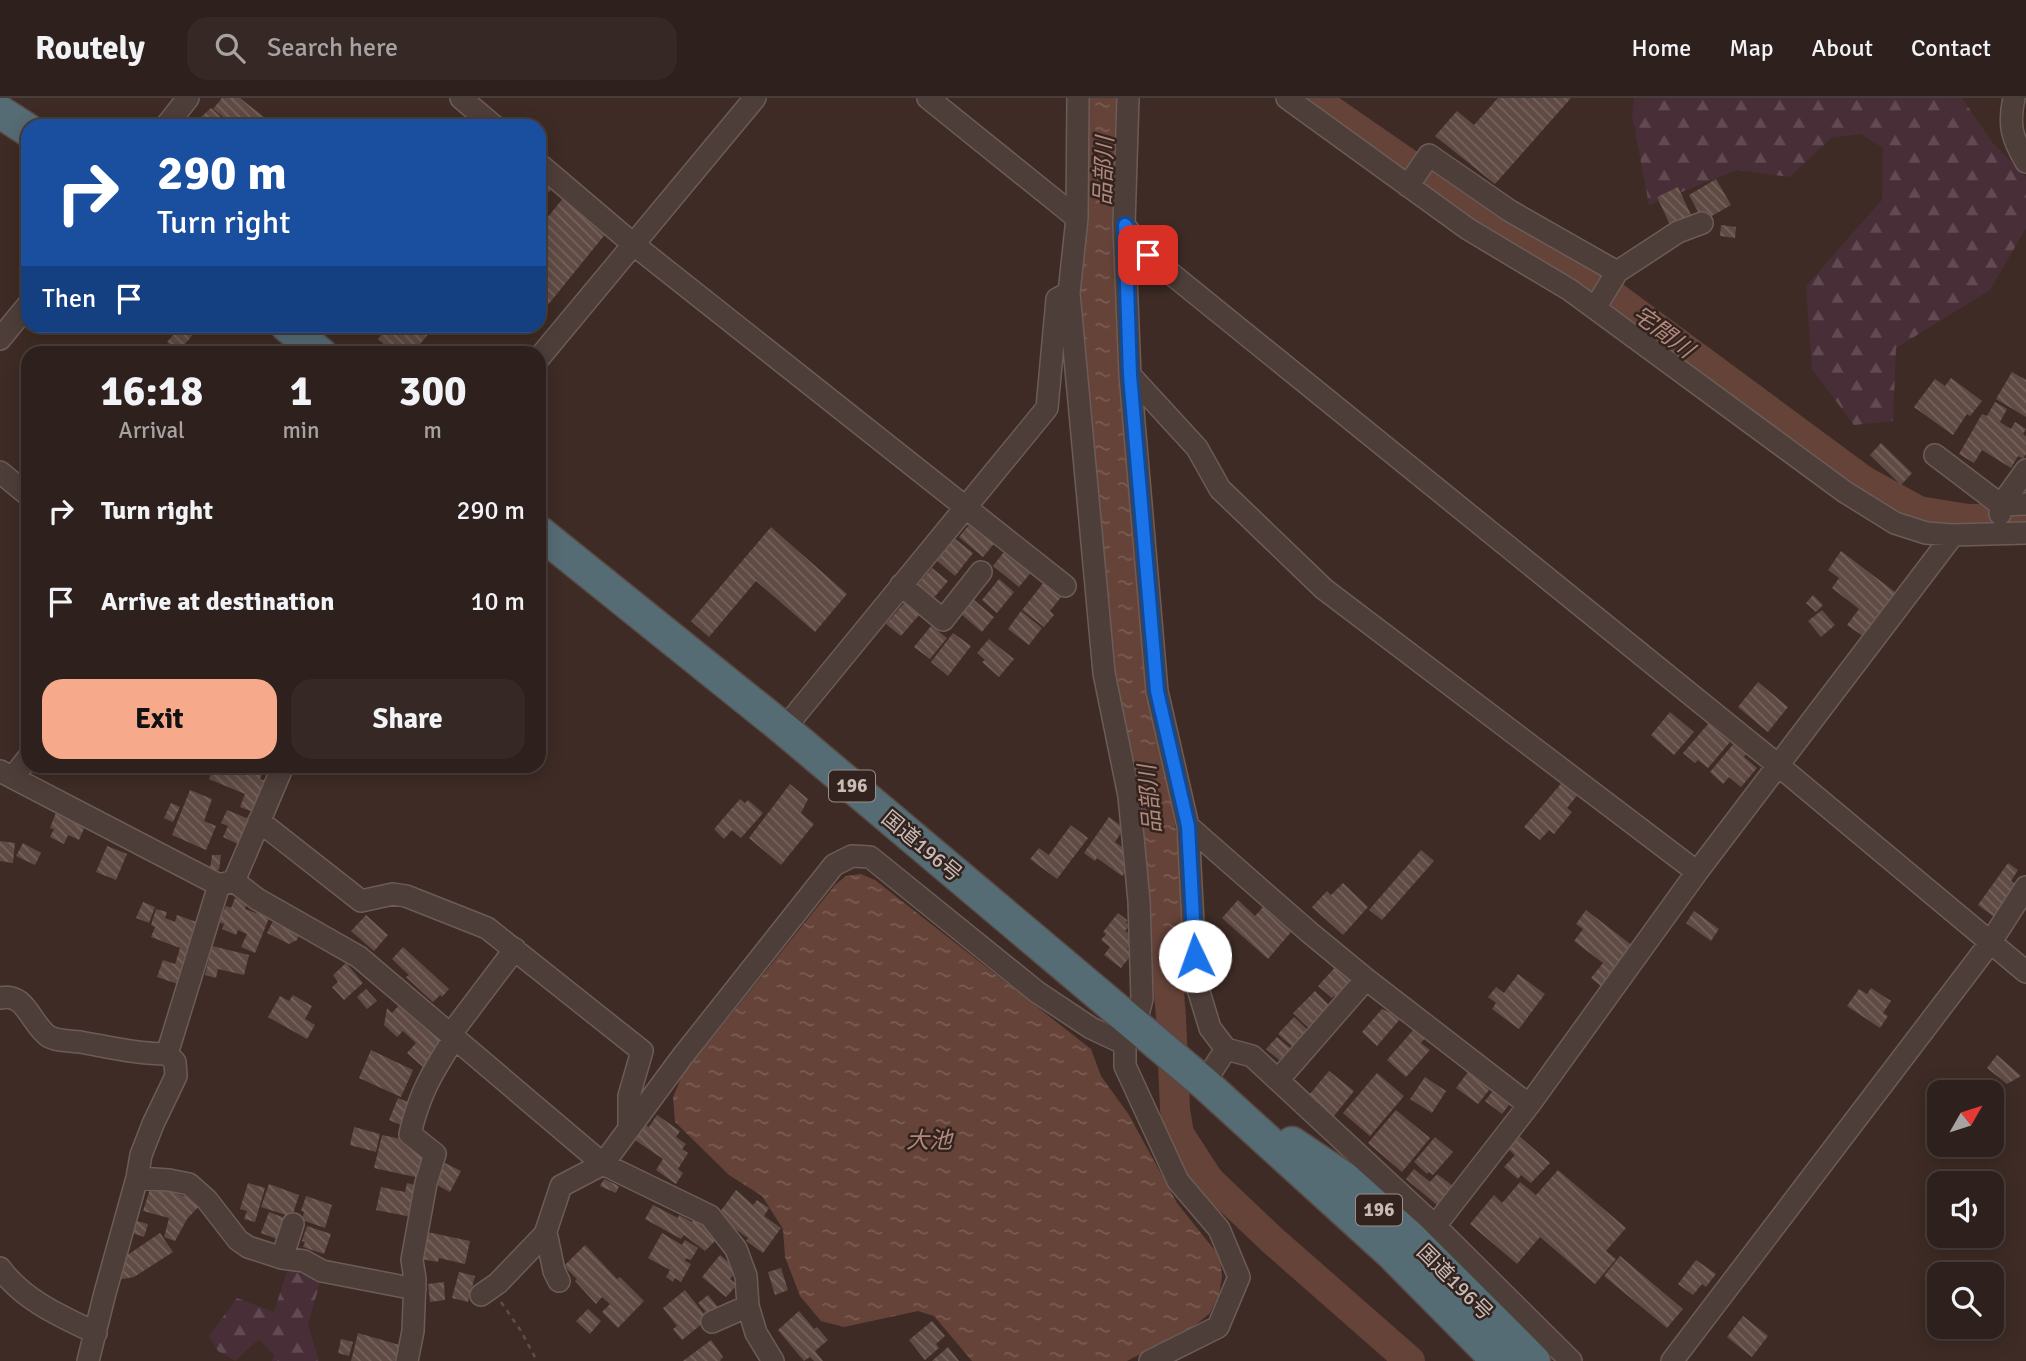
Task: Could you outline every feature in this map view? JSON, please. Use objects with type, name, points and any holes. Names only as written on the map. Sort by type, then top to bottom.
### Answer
[{"type":"highway","points":[[0,111],[21,125]]},
{"type":"highway","points":[[296,333],[311,346]]},
{"type":"highway","name":"国道196号","points":[[546,538],[784,729],[1130,1035],[1161,1046],[1200,1079],[1391,1253],[1499,1361]]},
{"type":"highway","name":"国道196号","points":[[1200,1079],[1344,1178],[1412,1239],[1534,1361]]},
{"type":"street","points":[[172,119],[188,98]]},
{"type":"street","points":[[461,98],[486,119]]},
{"type":"street","points":[[546,350],[755,98]]},
{"type":"street","points":[[928,98],[1077,218]]},
{"type":"street","points":[[1078,98],[1077,218],[1069,293],[1104,673],[1129,796],[1139,901],[1142,999],[1130,1035],[1125,1066],[1178,1181],[1219,1229],[1239,1277],[1218,1327],[1150,1361]]},
{"type":"street","points":[[1128,98],[1125,225],[1130,375],[1157,691],[1188,826],[1196,982],[1210,1028],[1226,1049],[1252,1056],[1435,1226],[1571,1361]]},
{"type":"street","points":[[1287,98],[1468,229],[1570,290],[1845,492],[1895,523],[1926,533],[1953,535],[1999,519],[2026,504]]},
{"type":"street","points":[[2014,98],[2010,116],[2015,144],[2026,162]]},
{"type":"street","points":[[1408,186],[1429,155],[1510,211],[1617,273]]},
{"type":"street","points":[[546,170],[633,244],[1065,586]]},
{"type":"street","points":[[1595,308],[1617,273],[1678,232],[1702,223]]},
{"type":"street","points":[[1125,225],[1148,255],[1779,766],[2026,972]]},
{"type":"street","points":[[784,729],[1047,408],[1057,299],[1069,293]]},
{"type":"street","points":[[0,339],[21,314]]},
{"type":"street","points":[[1130,375],[1197,448],[1220,489],[1324,589],[1697,872]]},
{"type":"street","points":[[1935,456],[1999,519],[2026,533]]},
{"type":"street","points":[[1999,519],[2026,470]]},
{"type":"street","points":[[0,472],[21,489]]},
{"type":"street","points":[[1435,1226],[1529,1105],[1697,872],[1953,535]]},
{"type":"street","points":[[901,585],[943,620],[981,572]]},
{"type":"street","points":[[21,763],[6,774],[227,883],[359,957],[603,1164],[710,1216],[736,1249],[746,1276],[747,1306],[756,1333],[773,1361]]},
{"type":"street","points":[[167,1054],[227,883],[260,821],[280,773]]},
{"type":"street","points":[[260,821],[361,901],[393,894],[406,896],[487,929],[642,1051],[629,1096],[629,1129]]},
{"type":"street","points":[[1188,826],[1366,979],[1529,1105]]},
{"type":"street","points":[[486,1291],[546,1232],[561,1186],[603,1164],[682,1057],[834,865],[852,856],[870,857],[1037,992],[1091,1028],[1130,1035]]},
{"type":"street","points":[[1672,1361],[1990,943],[2026,887]]},
{"type":"street","points":[[407,1361],[413,1331],[415,1289],[412,1260],[426,1184],[435,1154],[410,1134],[416,1108],[452,1037],[515,949]]},
{"type":"street","points":[[1278,1080],[1366,979]]},
{"type":"street","points":[[0,998],[15,998],[23,1004],[50,1038],[147,1054],[167,1054],[175,1062],[176,1076],[141,1155],[138,1178],[88,1361]]},
{"type":"street","points":[[1200,1079],[1226,1049]]},
{"type":"street","points":[[138,1178],[188,1184],[206,1200],[238,1241],[248,1247],[282,1258],[304,1261],[322,1271],[415,1289]]},
{"type":"street","points":[[282,1258],[293,1224]]},
{"type":"street","points":[[546,1232],[554,1271],[559,1281]]},
{"type":"street","points":[[0,1268],[17,1287],[41,1305],[96,1334]]},
{"type":"street","points":[[712,1322],[747,1306]]},
{"type":"path","points":[[486,1291],[521,1331],[537,1361]]},
{"type":"green space","points":[[1634,98],[1962,98],[1992,142],[2026,177],[2026,228],[1990,290],[1896,348],[1893,421],[1854,425],[1812,369],[1806,286],[1882,200],[1883,148],[1861,134],[1831,138],[1790,177],[1737,170],[1649,205],[1632,115]]},
{"type":"green space","points":[[288,1268],[320,1282],[308,1325],[319,1361],[272,1361],[274,1355],[259,1339],[235,1361],[218,1351],[209,1336],[237,1298],[274,1312]]},
{"type":"water","points":[[1081,98],[1119,98],[1164,749],[1180,858],[1188,995],[1150,977],[1120,728],[1082,376],[1079,271]]},
{"type":"water","name":"大池","points":[[861,874],[875,880],[1091,1049],[1101,1076],[1129,1115],[1177,1203],[1220,1257],[1222,1277],[1219,1294],[1210,1313],[1193,1327],[1127,1361],[972,1361],[934,1316],[918,1311],[844,1327],[821,1321],[800,1296],[785,1257],[783,1229],[762,1196],[729,1175],[675,1122],[673,1097],[682,1076],[835,885],[846,876]]},
{"type":"building","points":[[222,98],[240,98],[264,117],[226,119],[213,109]]},
{"type":"building","points":[[1498,98],[1571,98],[1495,184],[1435,136],[1457,111],[1474,125]]},
{"type":"building","points":[[211,108],[224,119],[199,119]]},
{"type":"building","points":[[1716,179],[1731,205],[1703,221],[1689,195]]},
{"type":"building","points":[[546,182],[553,187],[546,196]]},
{"type":"building","points":[[1678,187],[1692,217],[1671,227],[1657,197]]},
{"type":"building","points":[[564,197],[607,232],[546,307],[546,219]]},
{"type":"building","points":[[1721,225],[1736,227],[1735,238],[1720,236]]},
{"type":"building","points":[[175,333],[194,333],[183,346],[172,346],[167,342]]},
{"type":"building","points":[[383,333],[429,333],[419,346],[386,346],[378,339]]},
{"type":"building","points":[[2012,372],[2026,380],[2026,417],[1996,399]]},
{"type":"building","points":[[1951,378],[1982,401],[1970,416],[1967,414],[1953,435],[1914,407],[1935,379],[1945,386]]},
{"type":"building","points":[[1995,402],[2007,409],[2000,422],[2011,429],[2015,422],[2026,429],[2023,434],[2026,436],[2026,454],[2023,459],[2018,456],[2011,468],[1982,450],[1974,463],[1959,454],[1982,414],[1987,416]]},
{"type":"building","points":[[1881,443],[1912,473],[1901,485],[1870,455]]},
{"type":"building","points":[[973,520],[997,540],[983,557],[959,537]]},
{"type":"building","points":[[771,527],[847,594],[815,632],[756,581],[709,637],[691,621]]},
{"type":"building","points":[[954,538],[973,553],[955,576],[936,560]]},
{"type":"building","points":[[1007,548],[1034,569],[1019,587],[993,566]]},
{"type":"building","points":[[1841,551],[1895,592],[1863,636],[1847,625],[1859,609],[1832,588],[1839,578],[1828,570]]},
{"type":"building","points":[[932,568],[948,581],[931,601],[915,588]]},
{"type":"building","points":[[999,579],[1014,592],[997,613],[982,600]]},
{"type":"building","points":[[1044,582],[1062,596],[1050,611],[1054,615],[1044,627],[1022,610]]},
{"type":"building","points":[[1813,595],[1823,605],[1816,612],[1806,603]]},
{"type":"building","points":[[973,599],[994,617],[982,632],[961,614]]},
{"type":"building","points":[[904,603],[919,615],[901,636],[886,624]]},
{"type":"building","points":[[1822,610],[1835,625],[1821,637],[1808,621]]},
{"type":"building","points":[[1021,611],[1042,628],[1029,645],[1008,629]]},
{"type":"building","points":[[931,626],[947,638],[930,659],[914,647]]},
{"type":"building","points":[[953,633],[971,646],[948,676],[931,662]]},
{"type":"building","points":[[989,639],[1014,659],[999,677],[982,662],[985,660],[977,653]]},
{"type":"building","points":[[1758,682],[1788,707],[1768,732],[1738,707]]},
{"type":"building","points":[[1670,712],[1694,732],[1674,755],[1651,735]]},
{"type":"building","points":[[1709,723],[1730,742],[1708,768],[1698,760],[1695,763],[1683,753]]},
{"type":"building","points":[[1735,742],[1747,752],[1744,757],[1757,768],[1741,787],[1729,777],[1723,784],[1710,772]]},
{"type":"building","points":[[211,773],[262,773],[260,779],[269,782],[256,813],[240,807],[245,794],[209,779]]},
{"type":"building","points":[[1565,779],[1580,792],[1567,808],[1572,812],[1554,834],[1549,830],[1540,840],[1524,827]]},
{"type":"building","points":[[790,784],[808,799],[801,813],[814,824],[781,865],[749,838]]},
{"type":"building","points":[[190,790],[212,799],[204,821],[216,826],[206,850],[172,835]]},
{"type":"building","points":[[740,799],[745,803],[748,800],[763,813],[741,838],[732,830],[724,839],[714,829]]},
{"type":"building","points":[[171,803],[180,807],[173,822],[164,818]]},
{"type":"building","points":[[57,810],[86,824],[79,840],[68,835],[64,844],[50,837],[54,829],[50,828]]},
{"type":"building","points":[[227,810],[251,820],[240,845],[223,837],[228,826],[221,823]]},
{"type":"building","points":[[1109,817],[1124,828],[1115,842],[1127,851],[1122,858],[1131,864],[1122,876],[1097,858],[1095,861],[1084,853]]},
{"type":"building","points":[[1071,825],[1088,838],[1057,879],[1030,859],[1039,848],[1049,855]]},
{"type":"building","points":[[0,841],[15,843],[13,863],[0,861]]},
{"type":"building","points":[[23,843],[41,853],[35,865],[16,856]]},
{"type":"building","points":[[107,846],[127,854],[116,880],[96,872]]},
{"type":"building","points":[[1421,850],[1434,861],[1382,920],[1369,910]]},
{"type":"building","points":[[212,855],[221,855],[219,870],[210,870]]},
{"type":"building","points":[[2008,863],[2018,870],[2011,881],[2018,886],[1996,918],[1978,905]]},
{"type":"building","points":[[1343,883],[1368,907],[1343,935],[1312,907],[1327,891],[1331,895]]},
{"type":"building","points":[[235,898],[247,903],[245,909],[256,913],[258,908],[271,913],[255,953],[241,947],[247,934],[238,930],[236,935],[222,929],[224,924],[219,922],[226,906],[231,908]]},
{"type":"building","points":[[1238,900],[1255,916],[1263,907],[1291,932],[1268,959],[1222,918]]},
{"type":"building","points":[[143,902],[155,907],[149,923],[136,918]]},
{"type":"building","points":[[156,909],[167,912],[165,918],[175,922],[177,915],[205,925],[184,986],[157,977],[163,960],[175,964],[180,948],[151,937],[155,927],[151,925]]},
{"type":"building","points":[[1586,910],[1633,946],[1602,987],[1591,978],[1603,963],[1574,941],[1583,929],[1576,924]]},
{"type":"building","points":[[1694,911],[1719,929],[1711,941],[1686,923]]},
{"type":"building","points":[[1118,913],[1130,925],[1125,931],[1131,935],[1128,938],[1133,942],[1127,949],[1132,954],[1121,968],[1104,955],[1110,947],[1101,940],[1106,934],[1103,932]]},
{"type":"building","points":[[366,915],[388,935],[374,951],[351,931]]},
{"type":"building","points":[[275,917],[301,931],[297,940],[289,944],[267,933]]},
{"type":"building","points":[[212,946],[249,955],[244,975],[218,969],[216,978],[205,975]]},
{"type":"building","points":[[403,947],[449,989],[442,997],[440,995],[433,1002],[406,977],[409,975],[392,959]]},
{"type":"building","points":[[346,963],[363,983],[344,1000],[332,987],[338,982],[333,975]]},
{"type":"building","points":[[1339,963],[1358,981],[1340,1001],[1318,986]]},
{"type":"building","points":[[1518,974],[1545,994],[1519,1029],[1492,1009],[1496,1003],[1488,997],[1496,987],[1504,993]]},
{"type":"building","points":[[1871,988],[1891,1001],[1883,1013],[1888,1016],[1880,1028],[1847,1006],[1859,989],[1867,994]]},
{"type":"building","points":[[366,989],[377,1001],[367,1009],[357,997]]},
{"type":"building","points":[[1315,991],[1330,1006],[1313,1032],[1293,1013]]},
{"type":"building","points":[[293,995],[312,1006],[305,1019],[315,1025],[307,1039],[268,1017],[280,996],[289,1001]]},
{"type":"building","points":[[403,1001],[447,1040],[423,1067],[407,1053],[416,1043],[403,1031],[397,1037],[384,1025],[387,1008],[392,1013]]},
{"type":"building","points":[[1382,1009],[1401,1018],[1377,1046],[1362,1032]]},
{"type":"building","points":[[1294,1017],[1310,1032],[1295,1049],[1278,1034]]},
{"type":"building","points":[[1414,1029],[1425,1038],[1421,1043],[1430,1050],[1406,1077],[1387,1060]]},
{"type":"building","points":[[1277,1037],[1295,1052],[1284,1064],[1266,1049]]},
{"type":"building","points":[[371,1050],[413,1070],[401,1097],[359,1078]]},
{"type":"building","points":[[1997,1055],[2021,1076],[2007,1084],[1987,1068]]},
{"type":"building","points":[[1471,1068],[1493,1085],[1478,1104],[1456,1088]]},
{"type":"building","points":[[1329,1071],[1354,1091],[1334,1116],[1309,1095]]},
{"type":"building","points":[[1377,1073],[1404,1096],[1370,1136],[1343,1113]]},
{"type":"building","points":[[1425,1077],[1446,1091],[1432,1113],[1410,1099]]},
{"type":"building","points":[[1495,1088],[1512,1101],[1502,1114],[1485,1101]]},
{"type":"building","points":[[398,1098],[410,1103],[401,1125],[389,1120]]},
{"type":"building","points":[[1396,1110],[1430,1138],[1402,1172],[1368,1143]]},
{"type":"building","points":[[657,1115],[680,1131],[676,1137],[686,1144],[682,1149],[688,1153],[678,1169],[683,1173],[676,1184],[656,1170],[663,1159],[632,1138],[642,1123],[649,1127]]},
{"type":"building","points":[[354,1127],[380,1134],[376,1152],[350,1145]]},
{"type":"building","points":[[382,1135],[411,1141],[426,1151],[420,1178],[374,1168]]},
{"type":"building","points":[[1518,1135],[1550,1163],[1531,1183],[1521,1175],[1518,1179],[1504,1167],[1515,1155],[1507,1148]]},
{"type":"building","points":[[1435,1137],[1453,1152],[1433,1175],[1429,1172],[1427,1174],[1414,1162]]},
{"type":"building","points":[[441,1161],[461,1171],[450,1192],[435,1184]]},
{"type":"building","points":[[1414,1169],[1430,1182],[1437,1174],[1453,1186],[1437,1205],[1406,1179]]},
{"type":"building","points":[[1558,1170],[1626,1228],[1606,1251],[1616,1259],[1595,1284],[1540,1237],[1517,1264],[1470,1224],[1494,1195],[1502,1203],[1520,1182],[1536,1195]]},
{"type":"building","points":[[604,1179],[619,1186],[616,1193],[600,1186]]},
{"type":"building","points":[[248,1183],[265,1188],[255,1222],[244,1219],[247,1211],[240,1209]]},
{"type":"building","points":[[407,1183],[418,1186],[412,1217],[376,1210],[381,1187],[405,1192]]},
{"type":"building","points":[[269,1184],[299,1195],[292,1217],[261,1207]]},
{"type":"building","points":[[151,1186],[203,1202],[187,1219],[175,1241],[164,1237],[169,1218],[143,1211]]},
{"type":"building","points":[[736,1190],[753,1205],[757,1200],[769,1208],[764,1216],[781,1228],[763,1253],[746,1241],[748,1238],[717,1216]]},
{"type":"building","points":[[306,1196],[332,1205],[325,1228],[302,1220],[304,1212],[301,1211]]},
{"type":"building","points":[[653,1205],[678,1218],[679,1215],[692,1222],[695,1218],[718,1238],[705,1251],[684,1235],[681,1239],[645,1219]]},
{"type":"building","points":[[269,1212],[290,1220],[282,1241],[261,1233]]},
{"type":"building","points":[[133,1220],[148,1224],[144,1237],[130,1232]]},
{"type":"building","points":[[307,1226],[331,1234],[324,1254],[303,1247],[305,1242],[302,1241]]},
{"type":"building","points":[[427,1232],[470,1241],[465,1264],[439,1258],[438,1262],[421,1259]]},
{"type":"building","points":[[160,1233],[173,1252],[134,1277],[117,1280],[123,1258]]},
{"type":"building","points":[[662,1233],[682,1245],[685,1240],[698,1248],[691,1260],[686,1258],[685,1261],[691,1264],[681,1282],[675,1278],[673,1282],[666,1277],[670,1270],[648,1258]]},
{"type":"building","points":[[585,1245],[617,1279],[620,1277],[644,1301],[618,1328],[602,1312],[610,1304],[602,1297],[596,1304],[564,1266]]},
{"type":"building","points":[[720,1255],[738,1270],[730,1279],[737,1285],[726,1297],[702,1277]]},
{"type":"building","points":[[1620,1256],[1683,1309],[1667,1328],[1604,1276]]},
{"type":"building","points":[[1696,1260],[1716,1274],[1706,1287],[1702,1284],[1693,1295],[1678,1284]]},
{"type":"building","points":[[781,1268],[788,1290],[775,1295],[768,1272]]},
{"type":"building","points":[[459,1272],[475,1276],[468,1302],[452,1298]]},
{"type":"building","points":[[444,1282],[445,1300],[430,1302],[428,1284]]},
{"type":"building","points":[[685,1290],[708,1319],[682,1340],[673,1329],[677,1326],[663,1308]]},
{"type":"building","points":[[708,1295],[721,1311],[709,1316],[698,1303]]},
{"type":"building","points":[[588,1309],[601,1321],[590,1334],[576,1321]]},
{"type":"building","points":[[799,1311],[814,1329],[817,1327],[828,1340],[815,1351],[823,1361],[814,1361],[810,1357],[804,1361],[778,1330]]},
{"type":"building","points":[[1743,1316],[1768,1336],[1752,1357],[1727,1337]]},
{"type":"building","points":[[932,1321],[945,1336],[936,1344],[939,1348],[925,1360],[909,1340]]},
{"type":"building","points":[[358,1333],[403,1346],[399,1361],[351,1361]]},
{"type":"building","points":[[341,1339],[353,1342],[349,1356],[338,1353]]},
{"type":"building","points":[[711,1340],[723,1357],[721,1361],[683,1361]]},
{"type":"building","points":[[948,1347],[959,1361],[932,1361]]},
{"type":"waterway","name":"宅間川","points":[[1313,98],[1455,196],[1592,280],[1863,480],[1919,511],[1968,519],[2026,518]]},
{"type":"waterway","name":"品部川","points":[[1165,946],[1175,1109],[1179,1134],[1209,1180],[1271,1239],[1410,1361]]},
{"type":"route","points":[[1148,255],[1125,225],[1130,375],[1157,691],[1188,826],[1195,956]]}]
